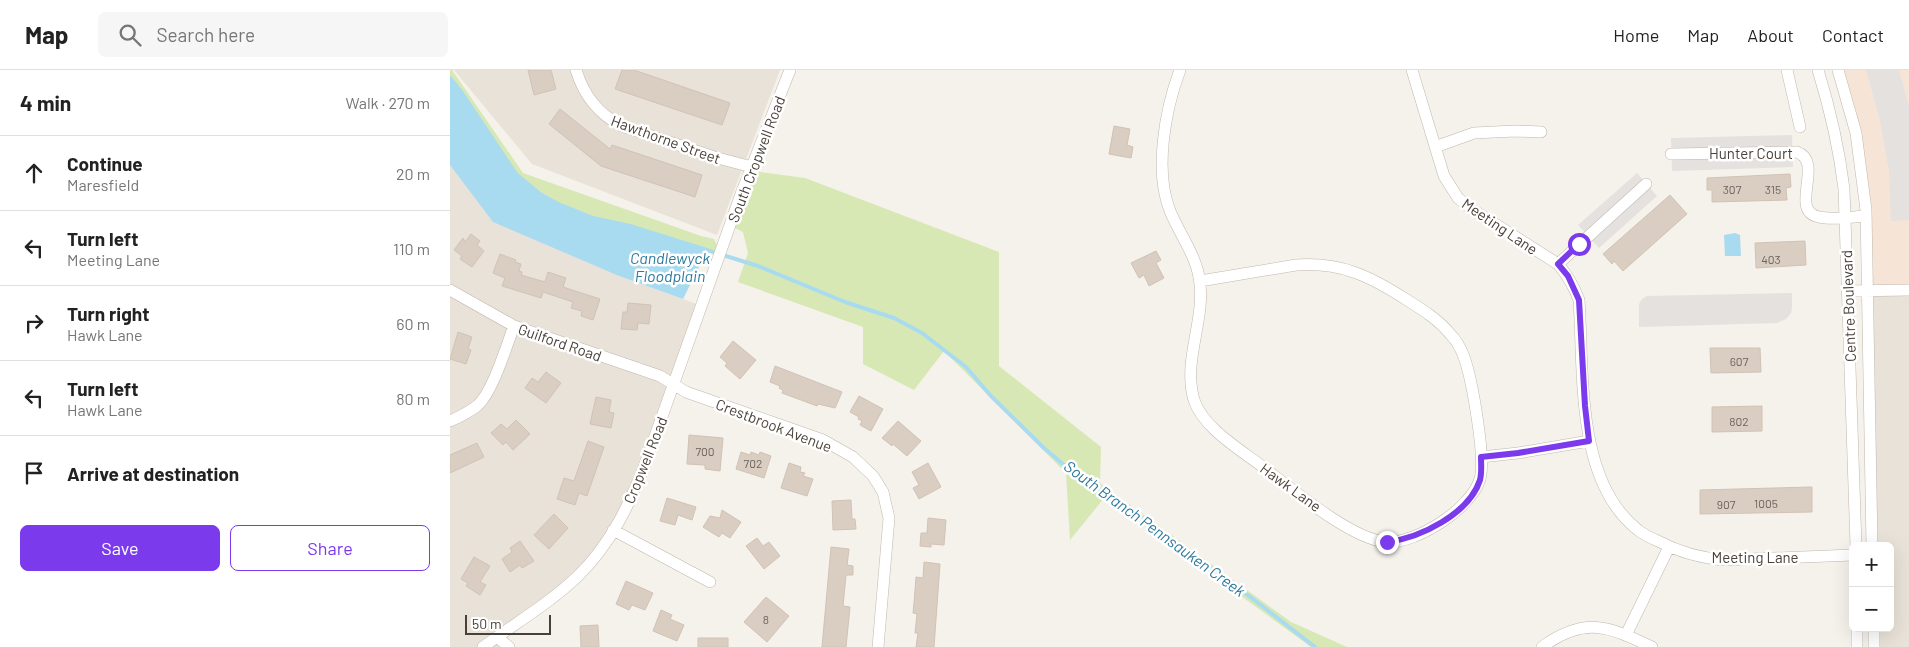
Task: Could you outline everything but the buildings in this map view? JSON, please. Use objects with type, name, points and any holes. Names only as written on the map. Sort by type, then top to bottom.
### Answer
[{"type":"street","name":"Hawthorne Street","points":[[576,70],[583,90],[590,101],[610,120],[622,126],[714,157],[752,167]]},
{"type":"street","name":"South Cropwell Road","points":[[722,249],[790,70]]},
{"type":"street","name":"Hawk Lane","points":[[1180,70],[1166,127],[1161,162],[1161,178],[1169,209],[1194,262],[1200,282],[1201,301],[1191,374],[1195,401],[1201,414],[1215,429],[1279,480],[1348,528],[1374,540],[1387,542],[1412,537],[1431,528],[1458,509],[1476,490],[1480,479],[1481,457],[1467,367],[1457,342],[1449,332],[1428,314],[1380,282],[1340,267],[1311,264],[1200,282]]},
{"type":"street","name":"Meeting Lane","points":[[1412,70],[1444,176],[1458,198],[1470,208],[1558,264],[1568,276],[1579,300],[1585,406],[1589,441],[1596,468],[1606,489],[1624,518],[1639,531],[1669,547],[1708,559],[1849,555]]},
{"type":"street","name":"Hunter Court","points":[[1787,70],[1800,127]]},
{"type":"street","name":"Centre Boulevard","points":[[1818,70],[1833,121],[1840,156],[1845,217],[1856,542]]},
{"type":"street","name":"Centre Boulevard","points":[[1838,70],[1856,133],[1866,216],[1872,542]]},
{"type":"street","points":[[1435,147],[1474,133],[1541,132]]},
{"type":"street","name":"Hunter Court","points":[[1672,154],[1796,152],[1804,156],[1808,164],[1806,201],[1810,212],[1820,217],[1866,216]]},
{"type":"street","points":[[1558,264],[1646,184]]},
{"type":"street","name":"Cropwell Road","points":[[483,647],[554,596],[579,575],[600,551],[613,530],[631,500],[722,249]]},
{"type":"street","name":"Guilford Road","points":[[450,290],[514,326],[660,376],[674,384]]},
{"type":"street","points":[[1848,292],[1909,290]]},
{"type":"street","points":[[450,421],[464,415],[478,405],[490,388],[514,326]]},
{"type":"street","name":"Crestbrook Avenue","points":[[674,384],[686,392],[823,440],[853,457],[873,476],[882,492],[889,518],[878,647]]},
{"type":"street","points":[[1481,457],[1589,441]]},
{"type":"street","points":[[613,530],[710,582]]},
{"type":"street","points":[[1626,636],[1669,547]]},
{"type":"street","points":[[1542,647],[1571,630],[1596,627],[1626,636],[1652,647]]},
{"type":"street","points":[[1857,632],[1857,647]]},
{"type":"street","points":[[1874,632],[1874,647]]},
{"type":"street","points":[[497,637],[509,647]]},
{"type":"shaded area","points":[[454,70],[780,70],[717,235],[532,164]]},
{"type":"shaded area","points":[[1838,70],[1909,70],[1909,290],[1866,291],[1866,210]]},
{"type":"shaded area","points":[[1866,70],[1899,70],[1909,107],[1909,220],[1891,221],[1889,171],[1880,120]]},
{"type":"shaded area","points":[[1792,135],[1793,167],[1672,171],[1671,138]]},
{"type":"shaded area","points":[[450,165],[619,276],[702,306],[631,500],[579,575],[497,637],[509,647],[450,647]]},
{"type":"shaded area","points":[[1637,173],[1657,196],[1599,248],[1578,225]]},
{"type":"shaded area","points":[[1909,290],[1909,647],[1874,647],[1874,632],[1894,632],[1894,542],[1872,542],[1866,291]]},
{"type":"shaded area","points":[[1792,293],[1791,313],[1786,319],[1777,323],[1639,327],[1639,304],[1647,296]]},
{"type":"green space","points":[[450,70],[452,70],[523,173],[714,239],[721,254],[630,226],[593,218],[556,203],[540,194],[524,183],[505,161],[462,93],[450,78]]},
{"type":"green space","points":[[752,171],[805,178],[999,252],[999,366],[1101,447],[1100,483],[1291,622],[1347,647],[1311,647],[1105,497],[1070,540],[1066,473],[944,351],[914,390],[863,364],[863,327],[738,282],[748,253],[743,232],[729,225]]},
{"type":"water","name":"Candlewyck Floodplain","points":[[450,78],[516,174],[540,194],[556,203],[593,218],[630,226],[708,249],[683,299],[619,276],[493,222],[450,165]]},
{"type":"water","points":[[1735,233],[1740,235],[1741,256],[1725,256],[1724,235]]},
{"type":"waterway","name":"South Branch Pennsauken Creek","points":[[450,78],[516,174],[540,194],[556,203],[593,218],[630,226],[758,266],[845,302],[894,318],[922,333],[966,367],[991,396],[1044,448],[1078,477],[1119,502],[1236,586],[1315,647]]},
{"type":"route","points":[[1387,542],[1412,537],[1436,525],[1448,518],[1468,500],[1476,490],[1480,479],[1482,469],[1481,457],[1589,441],[1586,422],[1579,300],[1568,276],[1558,264],[1579,244]]}]
